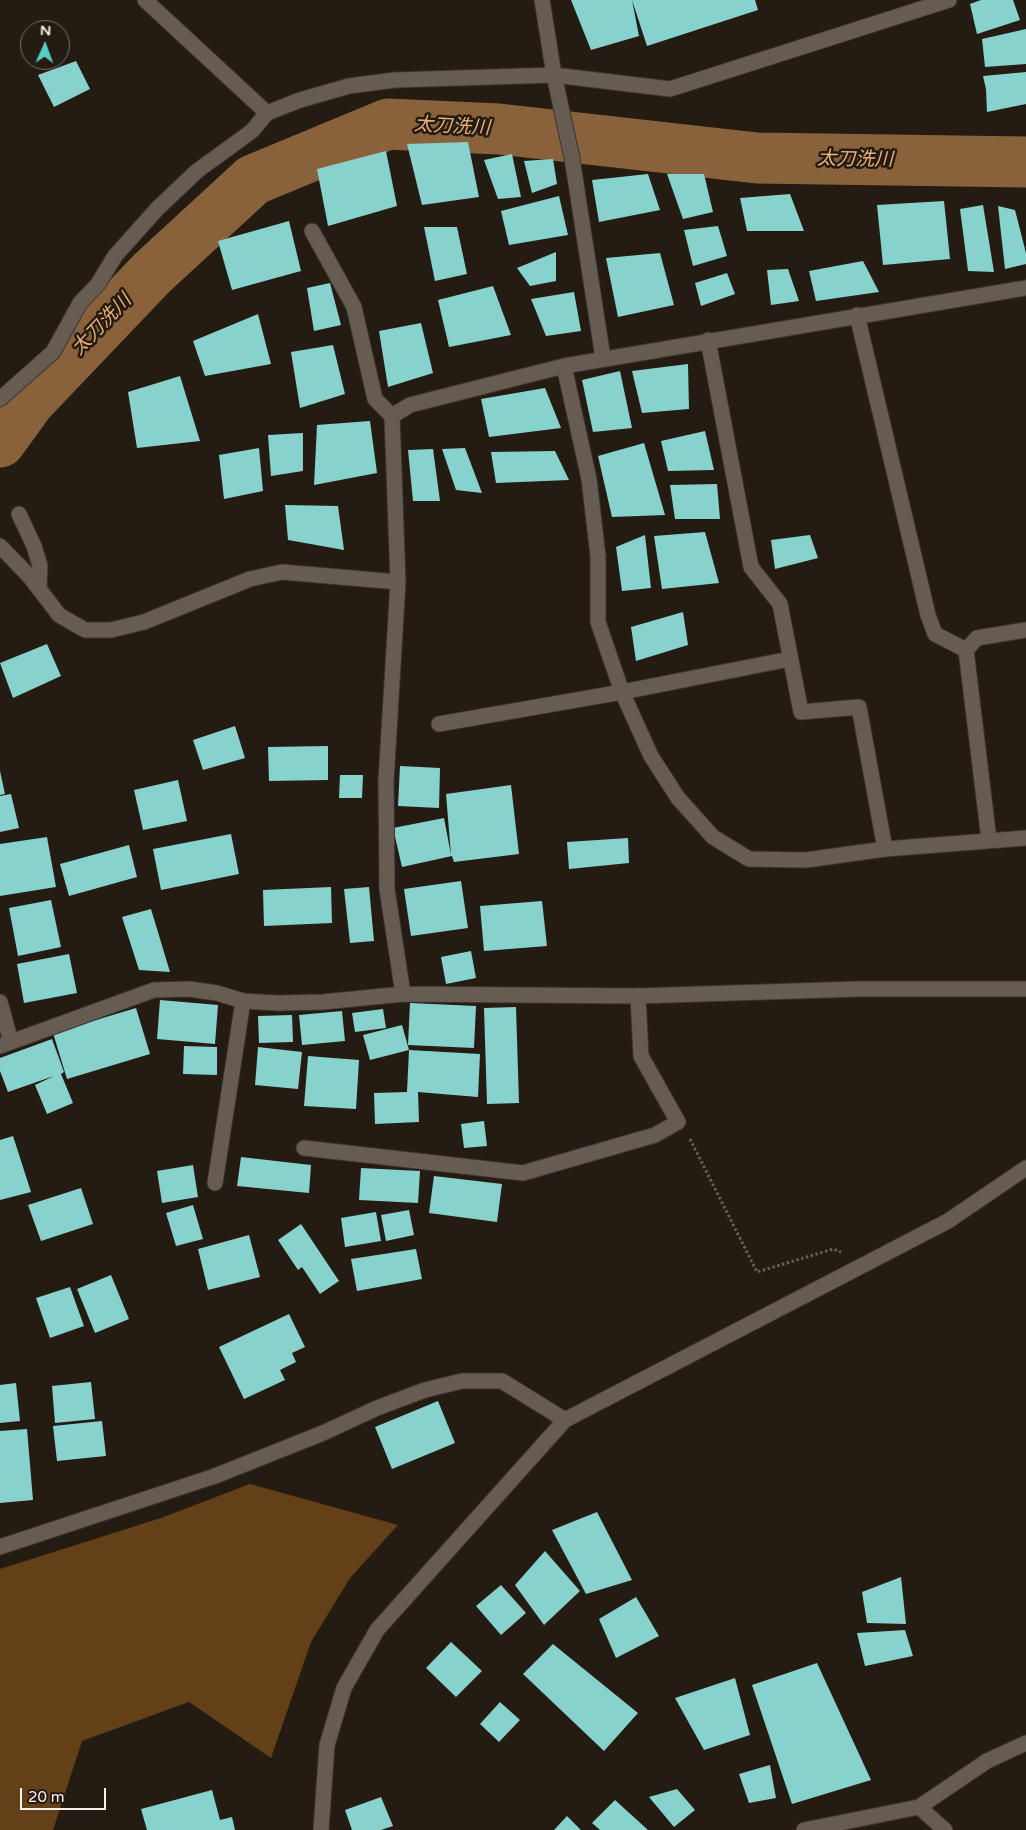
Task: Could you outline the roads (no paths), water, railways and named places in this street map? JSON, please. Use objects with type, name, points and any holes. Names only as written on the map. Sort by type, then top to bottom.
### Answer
[{"type":"street","points":[[145,0],[267,113]]},
{"type":"street","points":[[542,0],[554,75],[572,158],[603,358]]},
{"type":"street","points":[[0,399],[53,352],[80,303],[98,284],[115,256],[157,209],[197,171],[252,131],[267,113],[300,100],[349,86],[395,80],[554,75],[670,89],[949,0]]},
{"type":"street","points":[[312,231],[354,307],[375,399],[392,416],[398,582],[386,780],[387,889],[403,994]]},
{"type":"street","points":[[392,416],[410,405],[603,358],[1026,288]]},
{"type":"street","points":[[857,315],[928,614],[936,634],[966,650]]},
{"type":"street","points":[[708,340],[751,566],[780,604],[801,712],[858,707],[885,849]]},
{"type":"street","points":[[564,366],[589,479],[598,556],[598,622],[622,692],[651,756],[678,798],[713,837],[749,859],[806,860],[885,849],[1026,838]]},
{"type":"street","points":[[18,514],[34,546],[40,566],[35,583]]},
{"type":"street","points":[[0,546],[35,583],[59,615],[85,630],[111,630],[144,622],[250,580],[282,572],[398,582]]},
{"type":"street","points":[[990,840],[966,650],[977,638],[1026,630]]},
{"type":"street","points":[[439,724],[622,692],[790,659]]},
{"type":"street","points":[[0,1002],[6,1044],[154,990],[189,989],[217,993],[243,1001],[278,1004],[323,1002],[403,994],[638,996],[858,988],[1026,989]]},
{"type":"street","points":[[304,1148],[524,1173],[655,1134],[678,1122],[641,1056],[638,996]]},
{"type":"street","points":[[215,1183],[243,1001]]},
{"type":"street","points":[[321,1830],[327,1745],[344,1688],[377,1630],[565,1420],[869,1264],[948,1221],[1026,1168]]},
{"type":"street","points":[[0,1546],[215,1476],[323,1433],[385,1405],[425,1390],[462,1381],[502,1381],[565,1420]]},
{"type":"street","points":[[804,1830],[919,1807],[987,1761],[1026,1743]]},
{"type":"street","points":[[919,1807],[945,1830]]},
{"type":"waterway","name":"太刀洗川","points":[[0,442],[29,402],[152,273],[253,180],[388,124],[499,129],[757,158],[1026,162]]}]
